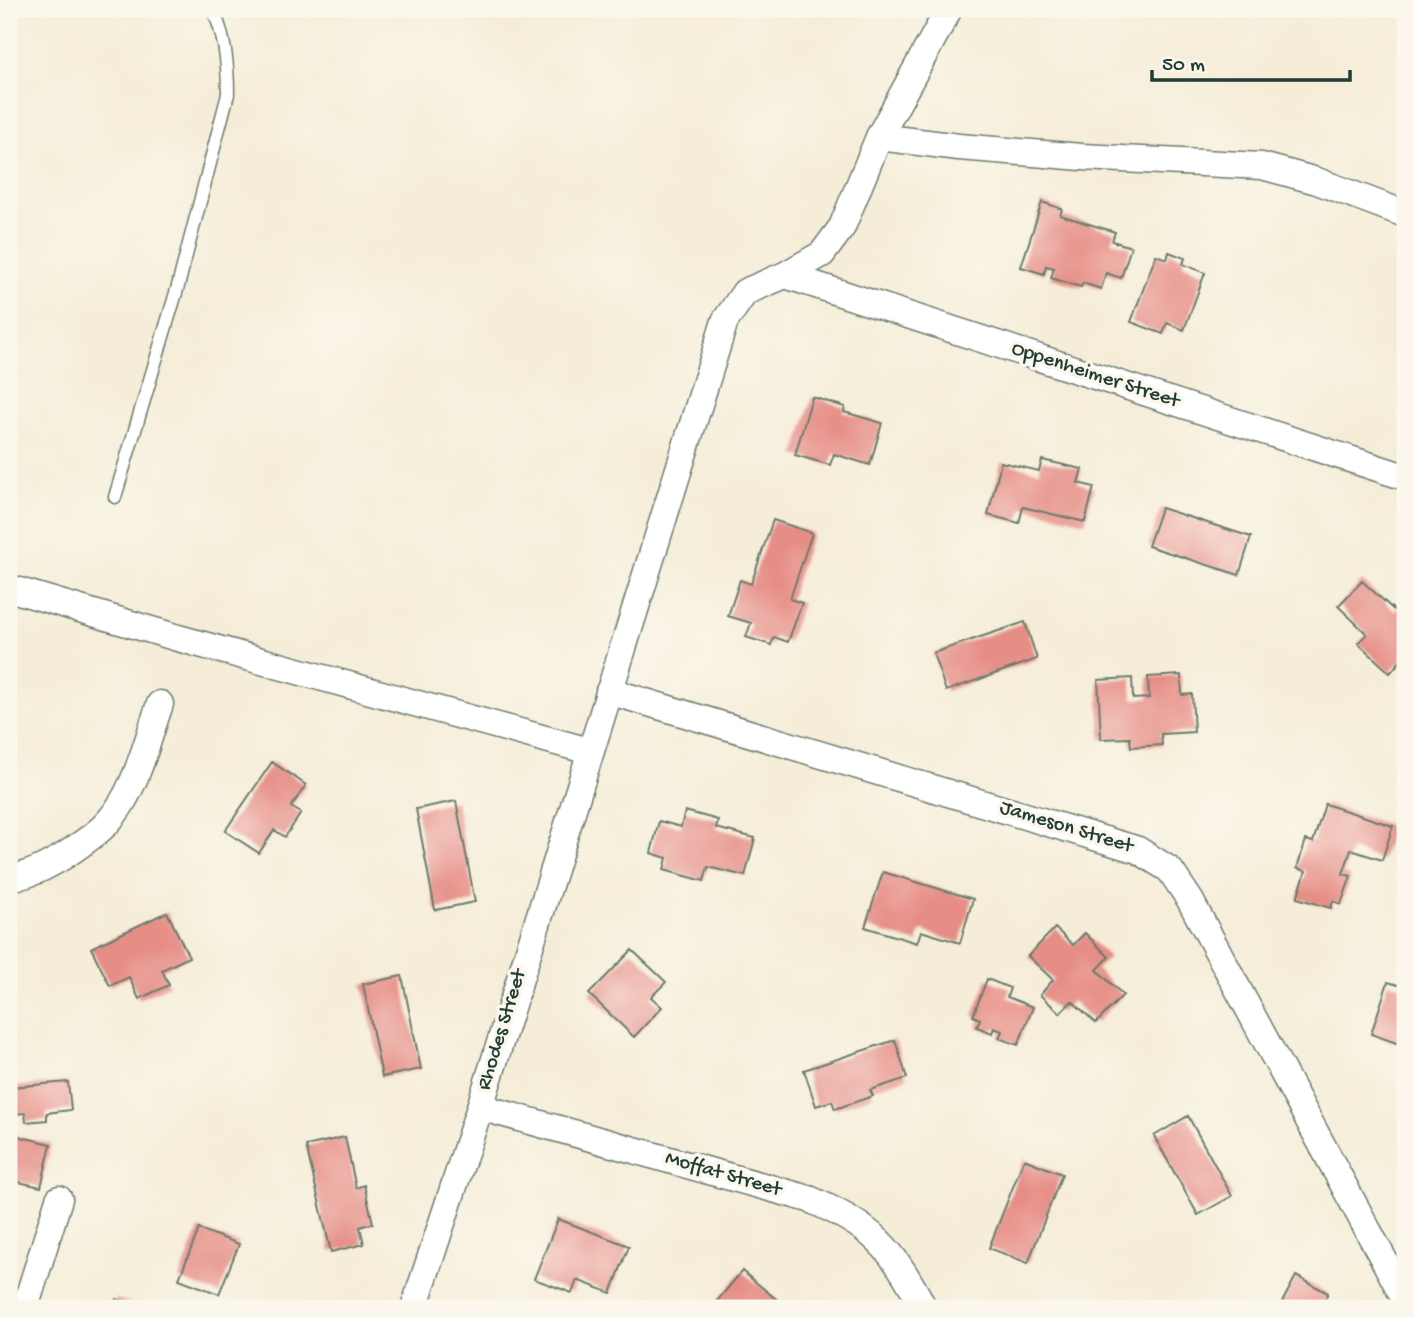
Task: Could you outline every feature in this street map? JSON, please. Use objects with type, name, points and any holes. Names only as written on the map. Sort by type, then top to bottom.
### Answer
[{"type":"street","name":"Rhodes Street","points":[[414,1308],[480,1107],[724,321],[745,292],[785,275],[822,254],[842,228],[879,137],[949,9]]},
{"type":"street","points":[[879,137],[959,147],[1082,157],[1262,166],[1317,181],[1405,214]]},
{"type":"street","name":"Oppenheimer Street","points":[[785,275],[1405,477]]},
{"type":"street","points":[[9,588],[191,642],[589,751]]},
{"type":"street","name":"Jameson Street","points":[[609,691],[1138,850],[1170,870],[1190,900],[1405,1299]]},
{"type":"street","points":[[9,877],[20,877],[51,863],[82,844],[107,823],[124,799],[160,704]]},
{"type":"street","name":"Moffat Street","points":[[480,1107],[809,1199],[844,1213],[867,1229],[887,1248],[906,1273],[924,1308]]},
{"type":"street","points":[[25,1308],[59,1199]]},
{"type":"lane","points":[[115,497],[178,286],[228,94],[228,62],[220,24],[213,9]]},
{"type":"building","points":[[1042,202],[1062,209],[1060,215],[1115,232],[1112,241],[1131,247],[1121,278],[1106,273],[1101,289],[1083,283],[1081,287],[1051,278],[1054,268],[1046,266],[1044,274],[1021,267]]},
{"type":"building","points":[[1169,252],[1185,258],[1183,264],[1205,273],[1184,330],[1167,323],[1163,334],[1131,322],[1156,255],[1167,259]]},
{"type":"building","points":[[812,397],[845,407],[844,412],[882,423],[870,465],[834,454],[830,465],[795,455]]},
{"type":"building","points":[[1042,460],[1082,469],[1078,483],[1094,487],[1085,522],[1023,507],[1019,523],[988,515],[1001,462],[1039,471]]},
{"type":"building","points":[[1161,508],[1251,537],[1239,575],[1148,546]]},
{"type":"building","points":[[773,520],[812,533],[790,599],[802,603],[788,642],[774,637],[771,645],[746,637],[751,623],[728,616],[740,580],[751,584]]},
{"type":"building","points":[[1362,581],[1395,611],[1405,600],[1405,656],[1390,673],[1358,643],[1367,634],[1338,606]]},
{"type":"building","points":[[1025,622],[1037,659],[946,691],[933,653]]},
{"type":"building","points":[[1181,675],[1182,695],[1192,694],[1194,732],[1161,734],[1162,745],[1131,747],[1130,738],[1101,739],[1098,680],[1132,678],[1133,699],[1149,698],[1148,677]]},
{"type":"building","points":[[272,762],[306,785],[291,807],[301,813],[285,837],[274,830],[259,853],[225,831]]},
{"type":"building","points":[[456,801],[475,902],[435,910],[416,809]]},
{"type":"building","points":[[1325,804],[1393,826],[1382,860],[1351,850],[1343,874],[1351,876],[1341,904],[1333,901],[1331,908],[1297,898],[1306,871],[1297,868],[1306,840],[1313,842]]},
{"type":"building","points":[[685,811],[718,820],[716,828],[755,838],[745,876],[708,867],[704,881],[664,870],[667,858],[651,853],[659,821],[681,827]]},
{"type":"building","points":[[883,872],[973,899],[960,943],[921,931],[917,943],[865,927]]},
{"type":"building","points":[[167,912],[189,957],[162,970],[169,985],[139,999],[129,977],[110,986],[91,948]]},
{"type":"building","points":[[1055,928],[1073,945],[1085,933],[1109,957],[1097,970],[1123,995],[1096,1023],[1072,1001],[1060,1013],[1040,995],[1053,980],[1028,956]]},
{"type":"building","points":[[632,950],[666,982],[651,997],[662,1007],[634,1037],[589,994]]},
{"type":"building","points":[[402,976],[421,1069],[382,1077],[363,984]]},
{"type":"building","points":[[987,979],[1010,988],[1007,997],[1033,1007],[1018,1045],[999,1038],[1002,1031],[994,1028],[992,1033],[977,1027],[980,1019],[973,1016]]},
{"type":"building","points":[[1388,982],[1405,987],[1405,1046],[1371,1034]]},
{"type":"building","points":[[895,1040],[907,1078],[870,1090],[873,1096],[835,1109],[832,1101],[816,1106],[804,1070]]},
{"type":"building","points":[[68,1082],[71,1110],[47,1113],[47,1120],[26,1122],[25,1113],[14,1114],[11,1087]]},
{"type":"building","points":[[1188,1116],[1232,1196],[1198,1215],[1154,1136]]},
{"type":"building","points":[[9,1134],[51,1144],[41,1187],[9,1180]]},
{"type":"building","points":[[345,1137],[356,1188],[364,1185],[373,1223],[360,1227],[364,1244],[331,1252],[306,1146]]},
{"type":"building","points":[[1024,1159],[1062,1174],[1028,1263],[989,1248]]},
{"type":"building","points":[[558,1219],[629,1246],[611,1293],[577,1280],[572,1293],[534,1279]]},
{"type":"building","points":[[199,1229],[239,1244],[219,1294],[179,1279]]},
{"type":"building","points":[[742,1271],[787,1308],[726,1308],[717,1301]]},
{"type":"building","points":[[1296,1276],[1328,1293],[1320,1308],[1279,1308]]},
{"type":"building","points":[[116,1299],[146,1308],[113,1308]]}]
